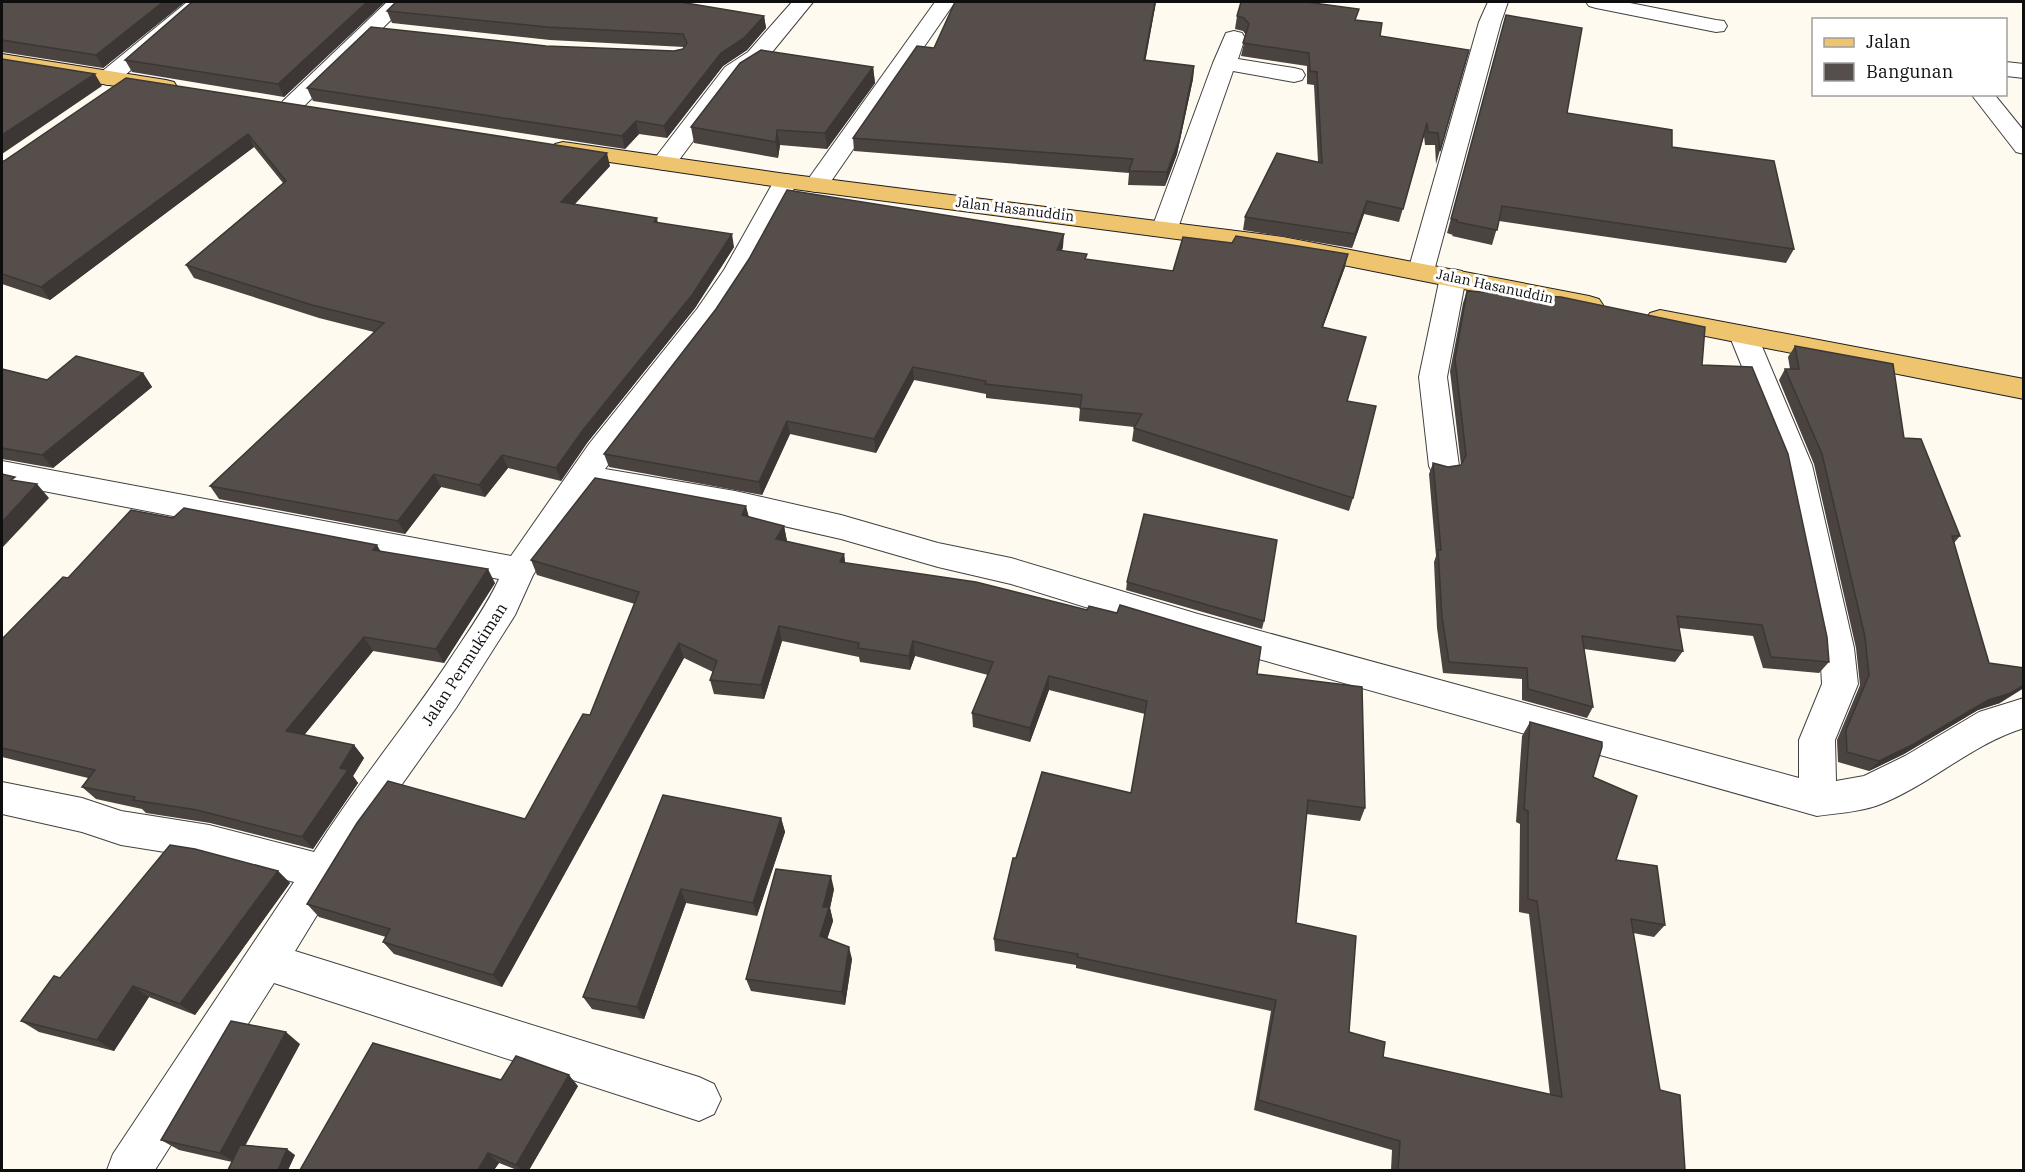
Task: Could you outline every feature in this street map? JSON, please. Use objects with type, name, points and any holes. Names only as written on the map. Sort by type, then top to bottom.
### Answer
[{"type":"main road","points":[[2,61],[186,90]]},
{"type":"main road","name":"Jalan Hasanuddin","points":[[544,147],[801,183],[1165,228],[1283,245],[1453,277],[1744,337],[2024,389]]},
{"type":"street","points":[[99,102],[118,80],[199,2]]},
{"type":"street","points":[[291,106],[383,31],[399,2]]},
{"type":"street","points":[[664,163],[733,72],[756,57],[802,2]]},
{"type":"street","name":"Jalan Permukiman","points":[[129,1170],[353,823],[444,698],[503,606],[519,570],[583,476],[707,315],[736,271],[801,183],[945,2]]},
{"type":"street","points":[[1421,271],[1487,33],[1498,2]]},
{"type":"street","points":[[1596,2],[1716,26]]},
{"type":"street","points":[[1165,228],[1234,38]]},
{"type":"street","points":[[1224,63],[1294,75]]},
{"type":"street","points":[[2007,69],[2024,71]]},
{"type":"street","points":[[1984,96],[2016,127],[2024,147]]},
{"type":"street","points":[[1444,466],[1433,377],[1453,277]]},
{"type":"street","points":[[1744,337],[1797,465],[1838,648],[1840,684],[1817,740],[1817,800]]},
{"type":"street","points":[[7,473],[519,570]]},
{"type":"street","points":[[583,476],[735,503],[841,527],[938,555],[1011,571],[1198,628],[1817,800],[1869,792],[1918,767],[1992,723],[2024,713]]},
{"type":"street","points":[[2,798],[81,816],[121,828],[209,842],[323,872]]},
{"type":"street","points":[[265,961],[699,1099]]},
{"type":"building","points":[[2,2],[163,2],[96,55],[2,40]]},
{"type":"building","points":[[192,2],[367,2],[278,84],[125,60]]},
{"type":"building","points":[[396,2],[680,2],[764,16],[744,38],[721,53],[664,126],[636,121],[622,136],[307,88],[371,27],[546,46],[674,51],[683,49],[687,43],[683,34],[547,27],[387,11]]},
{"type":"building","points":[[955,2],[1155,2],[1144,60],[1194,66],[1179,140],[1167,172],[1129,171],[1133,159],[853,138],[917,46],[934,48]]},
{"type":"building","points":[[1241,2],[1306,2],[1359,9],[1355,20],[1382,23],[1380,36],[1469,50],[1440,151],[1438,133],[1428,132],[1427,123],[1403,209],[1367,201],[1355,234],[1245,217],[1277,153],[1322,163],[1317,72],[1310,71],[1309,53],[1243,43],[1249,24],[1244,18],[1237,16]]},
{"type":"building","points":[[1506,15],[1582,28],[1567,113],[1672,130],[1672,147],[1774,161],[1794,249],[1502,206],[1497,230],[1451,219]]},
{"type":"building","points":[[761,50],[873,67],[825,133],[777,130],[776,142],[691,127],[740,63]]},
{"type":"building","points":[[2,59],[95,74],[2,135]]},
{"type":"building","points":[[126,78],[607,153],[561,202],[657,218],[654,222],[732,234],[692,295],[583,430],[556,468],[502,455],[479,485],[434,474],[398,521],[210,486],[384,323],[312,305],[186,265],[286,181],[248,134],[41,287],[2,274],[2,161]]},
{"type":"building","points":[[787,190],[1064,234],[1057,250],[1087,254],[1085,259],[1173,271],[1183,237],[1232,243],[1236,236],[1348,254],[1322,327],[1366,337],[1347,401],[1376,406],[1353,498],[1134,428],[1142,414],[1080,408],[1082,395],[985,384],[986,381],[913,367],[874,439],[787,421],[759,482],[604,454],[716,309],[749,259]]},
{"type":"building","points":[[1467,291],[1561,297],[1705,327],[1702,365],[1752,367],[1788,454],[1827,637],[1829,662],[1771,657],[1762,625],[1677,616],[1683,651],[1582,636],[1593,707],[1528,689],[1527,668],[1449,662],[1442,617],[1438,550],[1441,550],[1433,463],[1448,467],[1461,465],[1466,455],[1455,359]]},
{"type":"building","points":[[1795,346],[1893,364],[1904,438],[1921,439],[1960,536],[1952,536],[1989,663],[2024,668],[2024,685],[2011,693],[1988,700],[1914,744],[1879,761],[1847,752],[1846,730],[1869,675],[1865,637],[1822,454],[1785,369],[1799,369]]},
{"type":"building","points":[[76,356],[143,373],[42,455],[2,448],[2,369],[47,380]]},
{"type":"building","points":[[2,474],[15,477],[11,480],[37,484],[2,522]]},
{"type":"building","points":[[595,478],[746,506],[742,515],[784,526],[776,539],[844,554],[840,562],[976,582],[1087,610],[1089,606],[1117,613],[1120,605],[1261,647],[1257,674],[1362,687],[1365,808],[1308,800],[1296,923],[1356,936],[1349,1032],[1385,1042],[1383,1057],[1562,1097],[1537,901],[1528,899],[1528,811],[1524,809],[1530,722],[1602,742],[1593,777],[1637,796],[1616,860],[1657,866],[1665,925],[1631,919],[1660,1090],[1680,1095],[1685,1170],[1398,1170],[1400,1141],[1258,1100],[1276,1000],[1077,957],[1078,954],[994,939],[1013,858],[1016,858],[1042,772],[1131,793],[1147,701],[1049,676],[1030,728],[972,713],[993,662],[913,641],[909,656],[858,648],[859,643],[779,626],[761,685],[710,680],[717,661],[679,643],[493,975],[383,942],[390,929],[307,904],[357,823],[388,781],[525,819],[583,714],[590,715],[639,592],[531,560]]},
{"type":"building","points":[[184,508],[377,545],[373,550],[488,569],[436,649],[364,637],[286,731],[354,745],[340,768],[348,770],[302,837],[197,810],[133,800],[135,797],[82,787],[95,770],[2,748],[2,639],[63,577],[68,578],[131,510],[173,518]]},
{"type":"building","points":[[1144,514],[1277,540],[1264,621],[1127,582]]},
{"type":"building","points":[[663,795],[781,818],[753,903],[681,889],[637,1007],[583,997]]},
{"type":"building","points":[[170,845],[195,849],[278,871],[180,1004],[133,986],[97,1040],[21,1021],[54,976],[60,978]]},
{"type":"building","points":[[776,869],[831,876],[823,907],[829,907],[820,936],[849,947],[842,992],[746,979]]},
{"type":"building","points":[[231,1021],[286,1032],[220,1153],[161,1140]]},
{"type":"building","points":[[373,1043],[501,1080],[516,1056],[569,1075],[516,1165],[488,1153],[478,1170],[300,1170]]},
{"type":"building","points":[[240,1145],[287,1149],[278,1170],[228,1170]]}]
